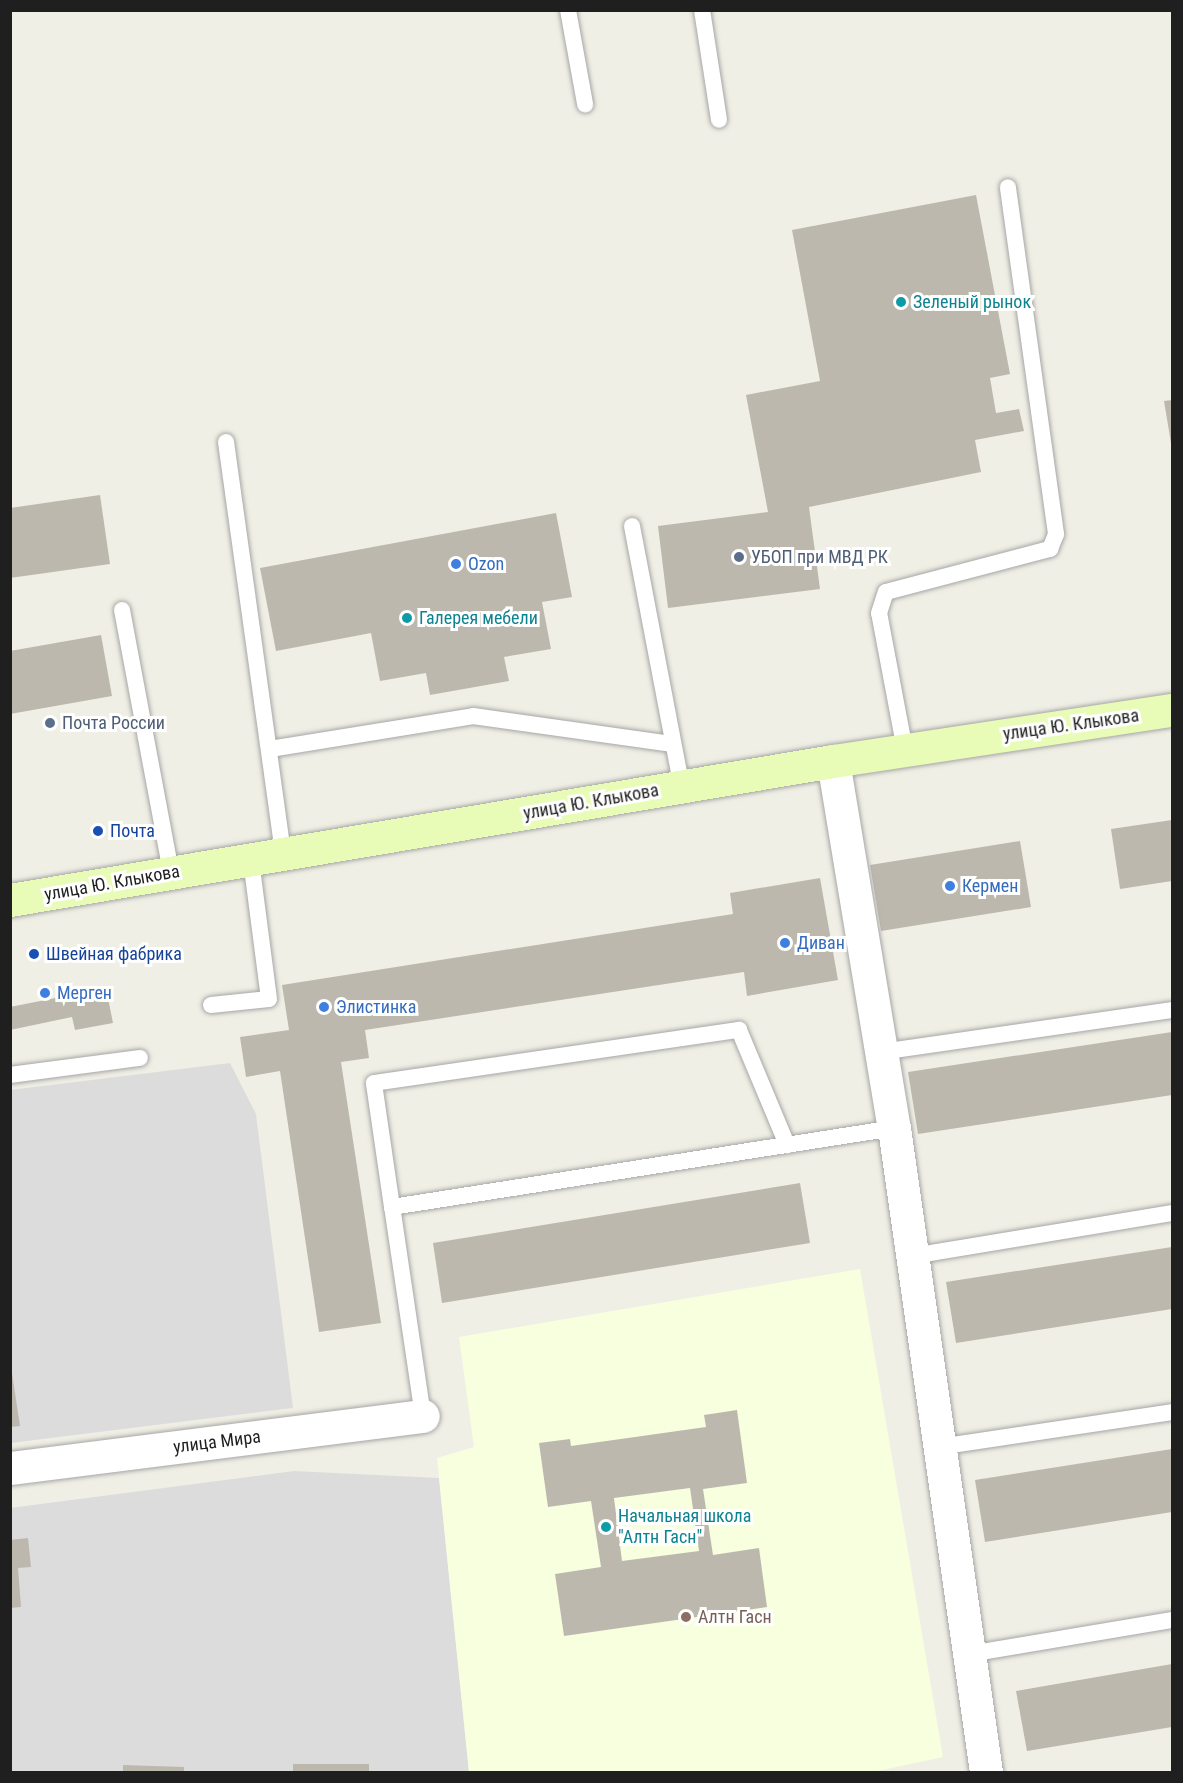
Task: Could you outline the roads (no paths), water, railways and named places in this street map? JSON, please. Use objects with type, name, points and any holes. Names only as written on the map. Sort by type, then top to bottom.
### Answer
[{"type":"main road","name":"улица Ю. Клыкова","points":[[10,900],[833,761],[1173,710]]},
{"type":"street","points":[[833,761],[894,1128],[986,1773]]},
{"type":"street","name":"улица Мира","points":[[10,1468],[423,1416]]},
{"type":"lane","points":[[568,10],[585,104]]},
{"type":"lane","points":[[702,10],[719,120]]},
{"type":"lane","points":[[905,750],[879,613],[886,592],[1050,549],[1056,534],[1008,187]]},
{"type":"lane","points":[[226,442],[283,854]]},
{"type":"lane","points":[[632,526],[671,744],[682,787]]},
{"type":"lane","points":[[122,610],[171,873]]},
{"type":"lane","points":[[270,749],[472,716],[671,744]]},
{"type":"lane","points":[[211,1005],[269,999],[251,860]]},
{"type":"lane","points":[[881,1052],[1173,1010]]},
{"type":"lane","points":[[423,1416],[374,1083],[739,1030],[788,1145]]},
{"type":"lane","points":[[10,1075],[140,1058]]},
{"type":"lane","points":[[392,1207],[894,1128]]},
{"type":"lane","points":[[912,1256],[1173,1213]]},
{"type":"lane","points":[[939,1447],[1173,1412]]},
{"type":"lane","points":[[969,1654],[1173,1620]]},
{"type":"place","name":"Зеленый рынок","points":[[901,302]]},
{"type":"place","name":"УБОП при МВД РК","points":[[739,557]]},
{"type":"place","name":"Ozon","points":[[456,564]]},
{"type":"place","name":"Галерея мебели","points":[[407,618]]},
{"type":"place","name":"Почта России","points":[[50,723]]},
{"type":"place","name":"Почта","points":[[98,831]]},
{"type":"place","name":"Кермен","points":[[950,886]]},
{"type":"place","name":"Диван","points":[[785,943]]},
{"type":"place","name":"Швейная фабрика","points":[[34,954]]},
{"type":"place","name":"Мерген","points":[[45,993]]},
{"type":"place","name":"Элистинка","points":[[324,1007]]},
{"type":"place","name":"Начальная школа \"Алтн Гасн\"","points":[[606,1527]]},
{"type":"place","name":"Алтн Гасн","points":[[686,1617]]}]
